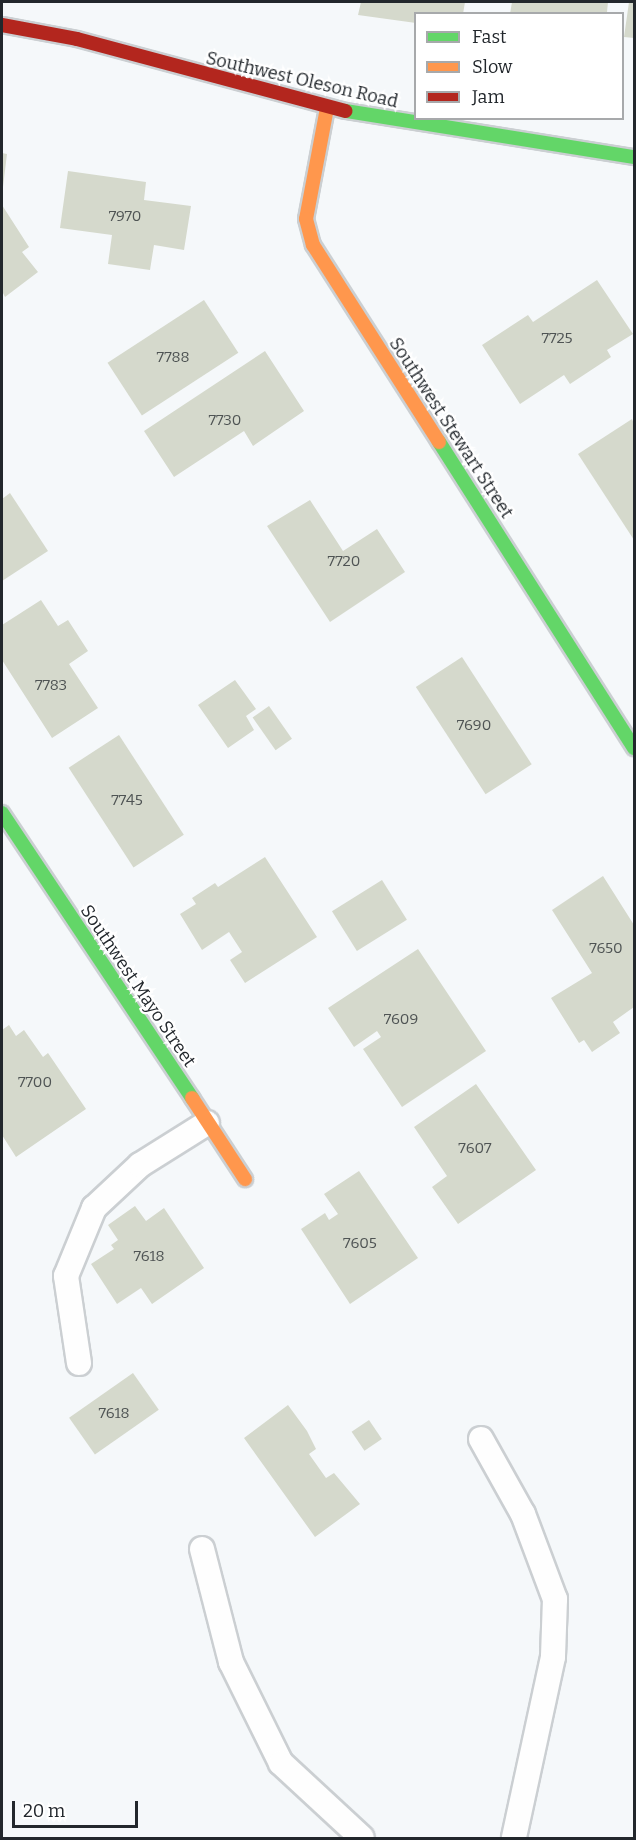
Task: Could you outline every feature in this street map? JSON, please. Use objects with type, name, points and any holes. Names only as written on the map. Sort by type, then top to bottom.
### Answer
[{"type":"street","name":"Southwest Oleson Road","points":[[2,25],[77,39],[327,108],[634,157]]},
{"type":"street","name":"Southwest Stewart Street","points":[[327,108],[306,219],[313,245],[634,748]]},
{"type":"street","name":"Southwest Mayo Street","points":[[2,813],[245,1179]]},
{"type":"lane","points":[[79,1364],[66,1276],[94,1208],[140,1165],[207,1123]]},
{"type":"lane","points":[[481,1439],[523,1514],[555,1599],[553,1657],[514,1839]]},
{"type":"lane","points":[[202,1549],[231,1662],[281,1763],[362,1839]]},
{"type":"building","points":[[361,2],[465,2],[463,12],[414,12],[414,23],[358,15]]},
{"type":"building","points":[[512,2],[608,2],[607,12],[510,12]]},
{"type":"building","points":[[629,2],[634,2],[634,38],[624,37]]},
{"type":"building","points":[[2,153],[7,154],[3,187],[2,187]]},
{"type":"building","points":[[68,171],[146,182],[144,200],[191,206],[184,250],[154,245],[150,270],[108,264],[112,235],[60,228]]},
{"type":"building","points":[[2,205],[29,247],[22,252],[38,272],[5,297],[2,291]]},
{"type":"building","points":[[597,280],[633,334],[607,350],[611,357],[570,384],[564,375],[520,404],[482,345],[528,315],[533,322]]},
{"type":"building","points":[[204,300],[238,353],[142,415],[108,363]]},
{"type":"building","points":[[265,351],[304,411],[253,446],[244,431],[174,477],[144,431]]},
{"type":"building","points":[[632,419],[634,424],[634,540],[578,454]]},
{"type":"building","points":[[10,493],[48,551],[2,581],[2,499]]},
{"type":"building","points":[[310,500],[343,551],[377,529],[405,572],[330,622],[267,526]]},
{"type":"building","points":[[41,600],[58,626],[68,620],[88,651],[69,664],[98,708],[52,738],[2,660],[2,625]]},
{"type":"building","points":[[462,657],[532,764],[486,794],[416,687]]},
{"type":"building","points":[[235,680],[256,709],[246,716],[254,730],[228,748],[198,705]]},
{"type":"building","points":[[269,706],[292,739],[276,750],[253,717]]},
{"type":"building","points":[[119,735],[184,835],[133,867],[69,768]]},
{"type":"building","points":[[265,857],[317,937],[245,983],[230,960],[242,952],[229,932],[202,950],[180,914],[196,904],[192,898],[215,883],[218,887]]},
{"type":"building","points":[[603,876],[634,925],[634,1007],[613,1022],[620,1033],[592,1052],[584,1040],[579,1043],[551,998],[592,973],[552,910]]},
{"type":"building","points":[[382,880],[407,920],[357,951],[332,911]]},
{"type":"building","points":[[418,949],[486,1051],[402,1107],[363,1049],[381,1037],[377,1031],[354,1047],[328,1008]]},
{"type":"building","points":[[9,1025],[16,1036],[24,1030],[43,1057],[48,1053],[86,1109],[16,1157],[2,1135],[2,1030]]},
{"type":"building","points":[[476,1084],[536,1170],[458,1224],[432,1187],[447,1176],[414,1127]]},
{"type":"building","points":[[359,1171],[418,1258],[350,1304],[301,1229],[325,1213],[329,1220],[338,1214],[324,1194]]},
{"type":"building","points":[[135,1206],[146,1221],[164,1208],[204,1268],[152,1304],[141,1288],[117,1304],[91,1264],[114,1249],[111,1245],[118,1240],[108,1225]]},
{"type":"building","points":[[133,1373],[159,1410],[95,1455],[69,1418]]},
{"type":"building","points":[[288,1405],[307,1431],[316,1449],[309,1454],[326,1478],[334,1473],[360,1504],[315,1537],[244,1438]]},
{"type":"building","points":[[369,1420],[382,1439],[364,1451],[352,1432]]},
{"type":"traffic: fast","points":[[346,111],[634,157]]},
{"type":"traffic: fast","points":[[439,442],[634,748]]},
{"type":"traffic: fast","points":[[2,813],[192,1098]]},
{"type":"traffic: slow","points":[[327,108],[306,219],[313,245],[439,442]]},
{"type":"traffic: slow","points":[[192,1098],[245,1179]]},
{"type":"traffic: jam","points":[[2,25],[77,39],[346,111]]}]
